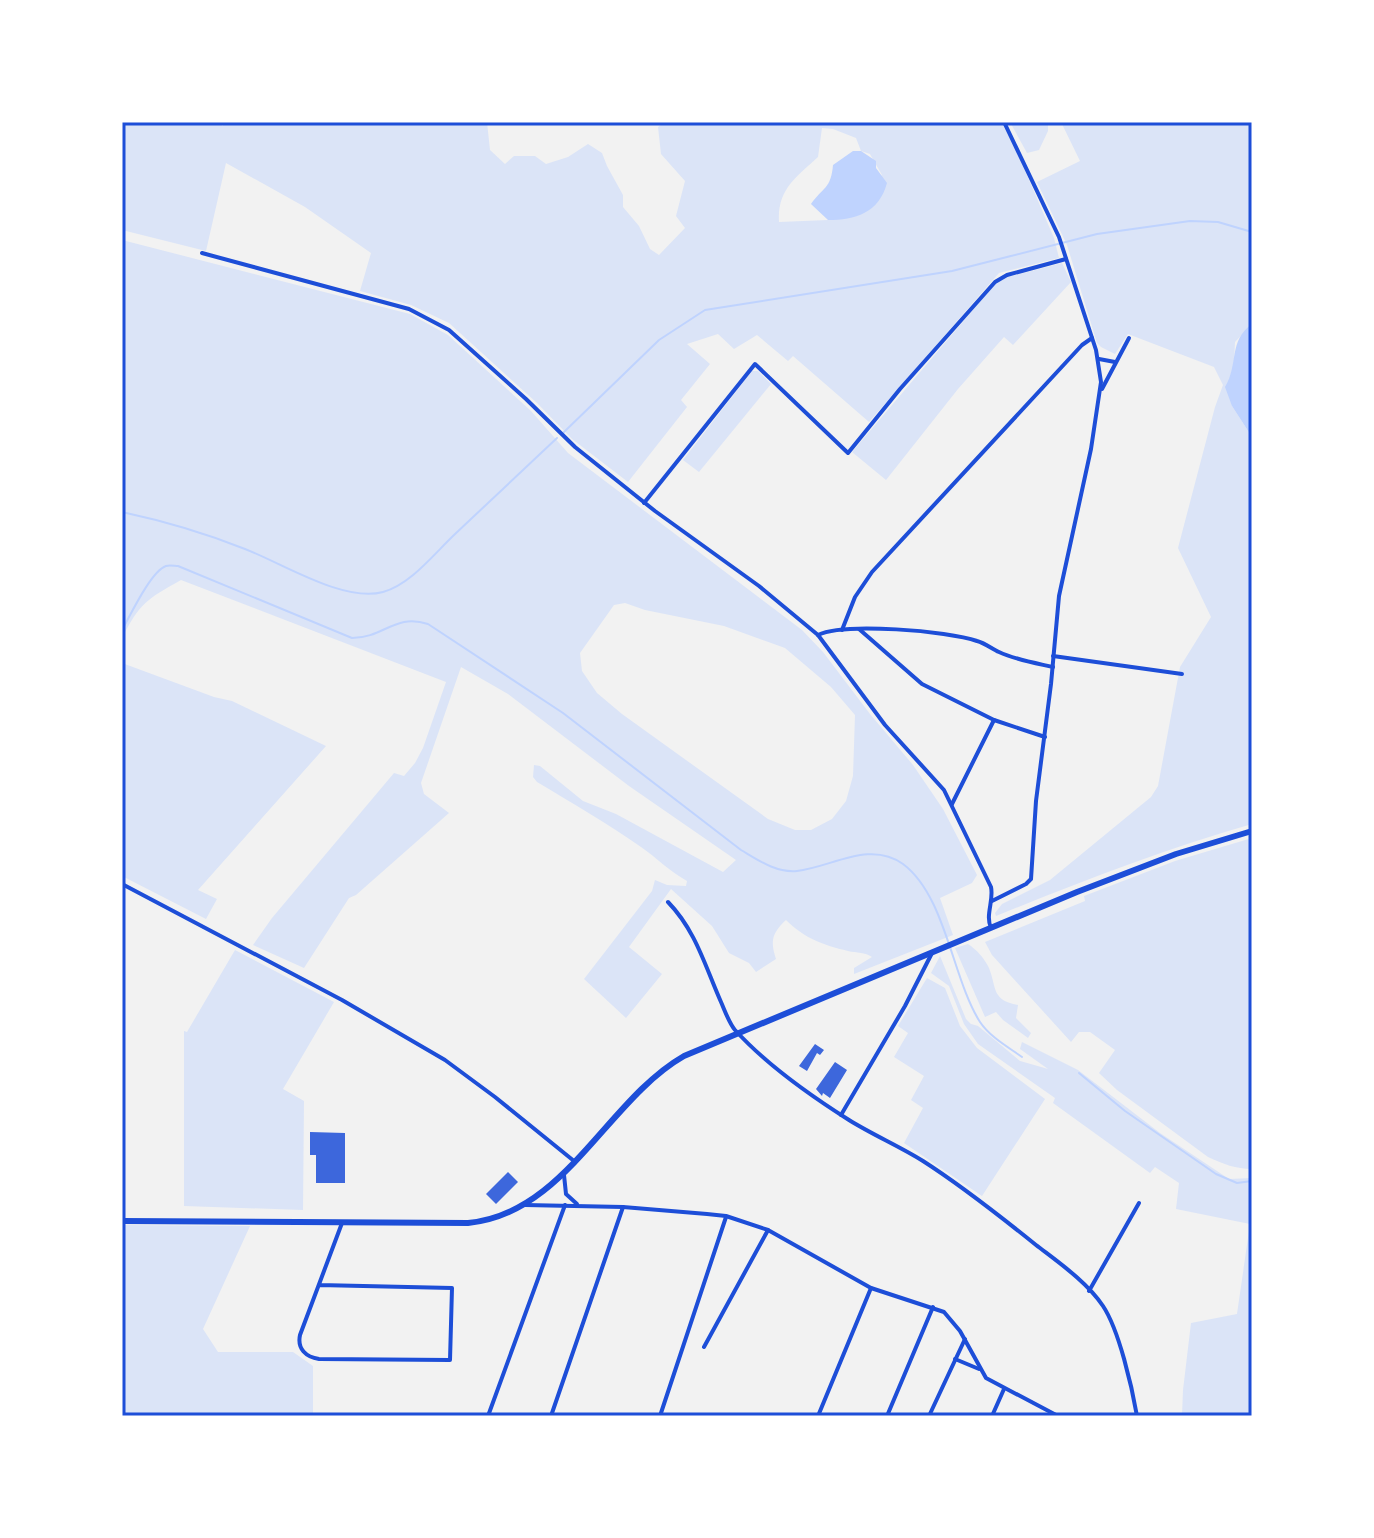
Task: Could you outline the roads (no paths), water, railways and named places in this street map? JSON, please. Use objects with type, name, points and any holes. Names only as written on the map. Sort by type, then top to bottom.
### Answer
[{"type":"main road","points":[[122,1221],[481,1222],[523,1205],[547,1188],[666,1068],[684,1056],[1147,864],[1252,831]]},
{"type":"street","points":[[992,901],[1031,879],[1034,821],[1062,578],[1101,382],[1092,338],[1059,237],[1004,122]]},
{"type":"street","points":[[202,253],[409,309],[431,319],[468,346],[575,447],[644,503],[759,586],[818,635],[885,725],[933,776],[952,805],[989,881],[992,901],[987,918],[991,928]]},
{"type":"street","points":[[644,503],[755,364],[848,453],[900,389],[999,279],[1066,259]]},
{"type":"street","points":[[842,630],[855,597],[872,572],[1082,345],[1092,338]]},
{"type":"street","points":[[1099,399],[1129,338]]},
{"type":"street","points":[[1098,359],[1115,362]]},
{"type":"street","points":[[818,635],[859,629],[914,631],[973,640],[1007,655],[1053,667]]},
{"type":"street","points":[[859,629],[918,682],[994,720],[1045,737]]},
{"type":"street","points":[[1053,656],[1182,674]]},
{"type":"street","points":[[952,805],[994,720]]},
{"type":"street","points":[[122,884],[342,1000],[425,1048],[484,1089],[574,1161]]},
{"type":"street","points":[[668,902],[684,918],[698,942],[733,1028],[795,1082],[841,1115],[930,1166],[1028,1238],[1089,1291],[1108,1316],[1137,1416]]},
{"type":"street","points":[[841,1115],[935,951]]},
{"type":"street","points":[[566,1169],[564,1189],[569,1199],[580,1206]]},
{"type":"street","points":[[1089,1291],[1139,1203]]},
{"type":"street","points":[[523,1205],[623,1207],[726,1216],[768,1230],[871,1288],[933,1307],[953,1321],[986,1378],[1058,1416]]},
{"type":"street","points":[[488,1416],[565,1205]]},
{"type":"street","points":[[551,1416],[623,1207]]},
{"type":"street","points":[[660,1416],[726,1216]]},
{"type":"street","points":[[319,1285],[452,1288],[450,1360],[319,1359],[307,1355],[300,1346],[300,1335],[342,1223]]},
{"type":"street","points":[[704,1347],[768,1230]]},
{"type":"street","points":[[818,1416],[871,1288]]},
{"type":"street","points":[[887,1416],[933,1307]]},
{"type":"street","points":[[929,1416],[965,1339]]},
{"type":"street","points":[[955,1359],[980,1370]]},
{"type":"street","points":[[992,1416],[1004,1389]]},
{"type":"water","points":[[853,151],[861,151],[876,161],[876,168],[887,183],[878,201],[865,213],[828,220],[811,204],[828,183],[833,165]]},
{"type":"water","points":[[1252,324],[1252,437],[1232,406],[1225,387],[1240,338]]},
{"type":"waterway","points":[[564,432],[659,340],[705,310],[952,271],[1097,234],[1190,221],[1218,222],[1252,232]]},
{"type":"waterway","points":[[122,512],[215,538],[332,587],[367,594],[383,592],[422,568],[557,438]]},
{"type":"waterway","points":[[122,630],[154,576],[166,566],[178,566],[352,638],[407,622],[428,624],[563,713],[741,850],[761,862],[782,870],[797,871],[851,857],[877,854],[903,864],[918,878],[939,916],[970,1004],[980,1022],[994,1037],[1022,1057]]},
{"type":"waterway","points":[[1079,1073],[1125,1111],[1216,1174],[1237,1183],[1252,1181]]}]
